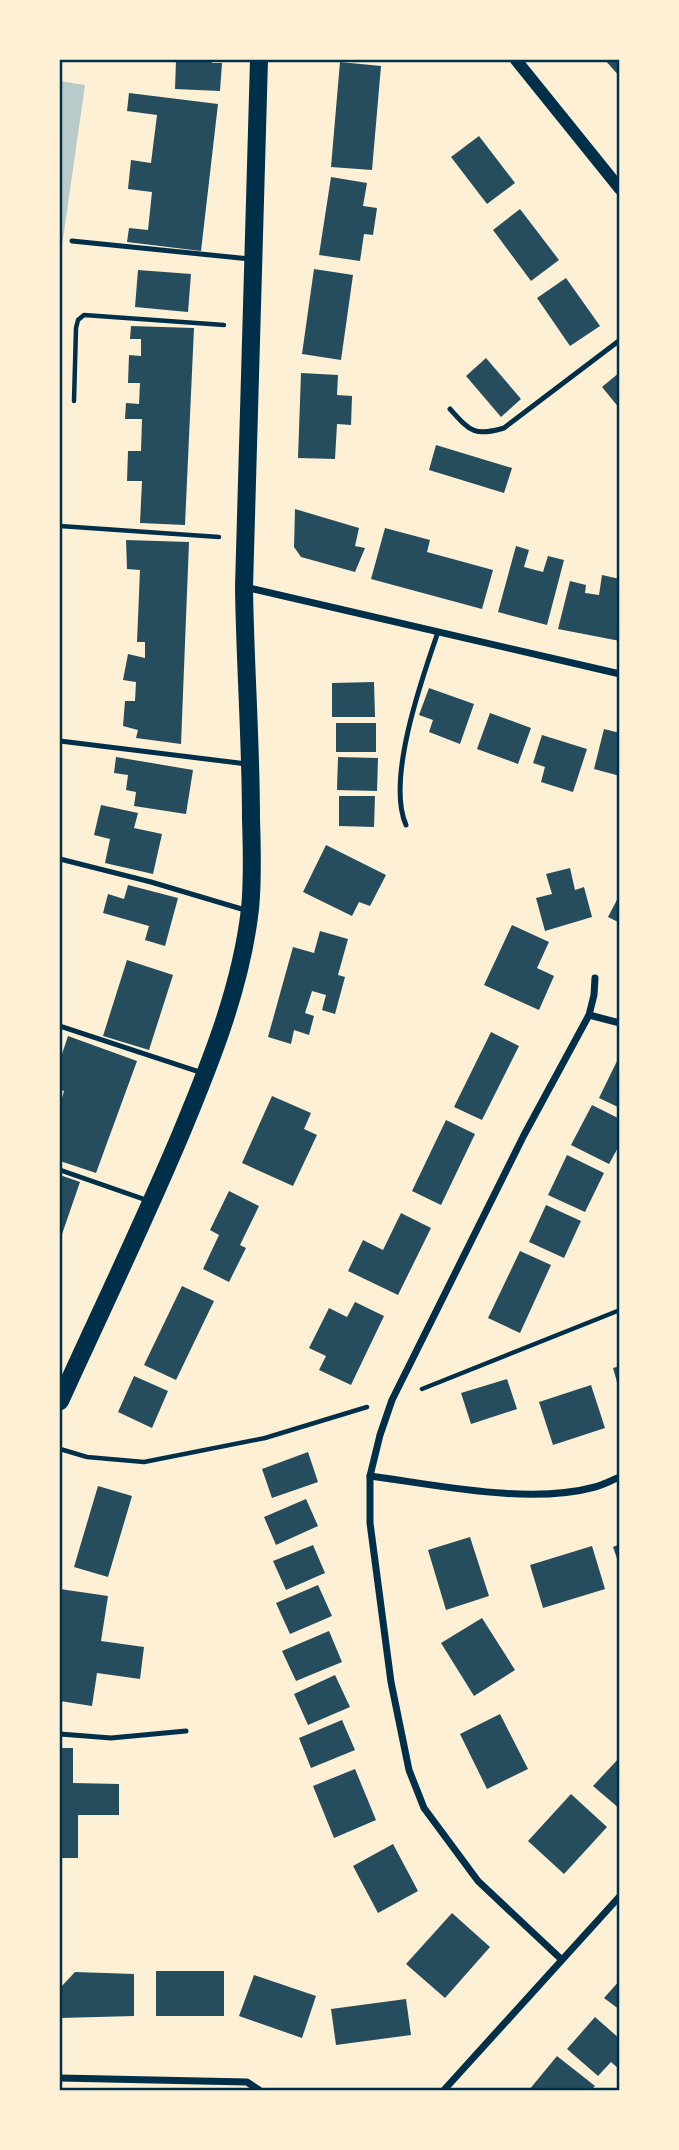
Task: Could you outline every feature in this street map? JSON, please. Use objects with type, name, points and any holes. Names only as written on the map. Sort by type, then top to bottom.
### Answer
[{"type":"main road","points":[[60,1401],[65,1375],[151,1202],[205,1074],[223,1026],[249,911],[252,877],[251,764],[245,669],[244,587],[259,60]]},
{"type":"street","points":[[516,60],[620,189]]},
{"type":"street","points":[[244,587],[620,674]]},
{"type":"street","points":[[561,1959],[478,1881],[424,1808],[409,1770],[391,1682],[370,1523],[370,1476],[392,1400],[524,1135],[589,1014],[595,978]]},
{"type":"street","points":[[589,1014],[620,1023]]},
{"type":"street","points":[[370,1476],[494,1492],[551,1494],[596,1487],[620,1477]]},
{"type":"street","points":[[444,2091],[620,1896]]},
{"type":"street","points":[[60,2078],[247,2082],[259,2091]]},
{"type":"lane","points":[[72,241],[253,259]]},
{"type":"lane","points":[[450,409],[470,430],[486,433],[504,428],[620,340]]},
{"type":"lane","points":[[405,825],[400,813],[400,793],[408,728],[418,688],[438,632]]},
{"type":"lane","points":[[60,741],[251,764]]},
{"type":"lane","points":[[60,859],[151,881],[249,911]]},
{"type":"lane","points":[[60,1026],[205,1074]]},
{"type":"lane","points":[[60,1170],[151,1202]]},
{"type":"lane","points":[[60,1734],[111,1738],[186,1731]]},
{"type":"path","points":[[74,401],[76,328],[78,320],[84,315],[251,327]]},
{"type":"path","points":[[60,526],[245,539]]},
{"type":"path","points":[[60,1449],[88,1457],[144,1462],[265,1438],[392,1400],[620,1310]]},
{"type":"shaded area","points":[[60,81],[85,85],[61,253],[60,253]]},
{"type":"building","points":[[176,60],[212,60],[212,63],[222,63],[220,91],[175,89]]},
{"type":"building","points":[[605,60],[620,60],[620,77]]},
{"type":"building","points":[[340,62],[381,66],[372,170],[331,167]]},
{"type":"building","points":[[129,93],[218,104],[201,251],[127,242],[129,228],[148,230],[152,192],[128,189],[131,160],[151,163],[157,115],[127,111]]},
{"type":"building","points":[[479,136],[515,183],[487,204],[451,157]]},
{"type":"building","points":[[331,177],[367,183],[363,206],[377,208],[373,235],[364,234],[360,261],[319,255]]},
{"type":"building","points":[[520,209],[559,260],[531,281],[493,230]]},
{"type":"building","points":[[314,269],[353,275],[341,360],[302,354]]},
{"type":"building","points":[[138,270],[191,274],[188,312],[135,307]]},
{"type":"building","points":[[566,278],[600,326],[570,346],[537,298]]},
{"type":"building","points":[[131,326],[194,328],[185,525],[140,523],[142,481],[127,481],[128,451],[141,451],[142,419],[125,419],[126,403],[139,404],[140,383],[128,383],[129,355],[141,356],[141,339],[130,339]]},
{"type":"building","points":[[486,358],[521,399],[501,417],[466,376]]},
{"type":"building","points":[[620,372],[620,409],[602,387]]},
{"type":"building","points":[[301,373],[338,375],[337,395],[352,396],[351,425],[337,424],[335,459],[298,458]]},
{"type":"building","points":[[436,445],[512,468],[504,493],[429,470]]},
{"type":"building","points":[[295,509],[359,528],[355,546],[365,548],[355,572],[301,557],[294,547]]},
{"type":"building","points":[[385,528],[430,540],[427,552],[493,570],[482,609],[371,579]]},
{"type":"building","points":[[126,540],[189,542],[181,744],[136,738],[138,730],[123,726],[125,701],[135,701],[136,682],[123,680],[128,654],[145,658],[145,642],[137,642],[140,570],[127,569]]},
{"type":"building","points":[[516,546],[529,550],[524,567],[543,572],[548,556],[564,560],[547,625],[498,612]]},
{"type":"building","points":[[602,575],[620,579],[620,641],[558,629],[570,581],[586,585],[585,593],[599,595]]},
{"type":"building","points":[[374,682],[375,717],[332,717],[332,683]]},
{"type":"building","points":[[429,688],[474,704],[460,744],[429,732],[433,720],[419,715]]},
{"type":"building","points":[[490,713],[531,728],[518,764],[477,749]]},
{"type":"building","points":[[336,723],[376,723],[376,752],[336,752]]},
{"type":"building","points":[[604,729],[620,733],[620,776],[594,769]]},
{"type":"building","points":[[542,735],[587,749],[573,792],[541,782],[545,767],[533,763]]},
{"type":"building","points":[[116,757],[193,770],[186,814],[134,806],[136,792],[126,790],[128,775],[114,773]]},
{"type":"building","points":[[338,757],[378,758],[377,791],[337,790]]},
{"type":"building","points":[[339,796],[375,796],[374,827],[339,826]]},
{"type":"building","points":[[101,805],[138,813],[134,828],[162,834],[153,874],[105,863],[110,839],[94,835]]},
{"type":"building","points":[[326,845],[386,875],[370,906],[359,902],[352,916],[303,892]]},
{"type":"building","points":[[570,868],[575,890],[584,887],[592,917],[545,931],[536,898],[552,894],[546,874]]},
{"type":"building","points":[[128,885],[178,898],[165,946],[145,940],[149,926],[103,913],[108,894],[124,899]]},
{"type":"building","points":[[620,894],[620,923],[608,917]]},
{"type":"building","points":[[512,925],[549,942],[537,968],[554,976],[539,1010],[484,985]]},
{"type":"building","points":[[320,931],[348,939],[338,975],[345,977],[335,1014],[322,1010],[326,995],[312,991],[305,1013],[314,1016],[309,1035],[294,1030],[291,1044],[268,1037],[293,947],[314,953]]},
{"type":"building","points":[[127,960],[173,975],[149,1050],[103,1036]]},
{"type":"building","points":[[491,1032],[519,1046],[482,1120],[454,1107]]},
{"type":"building","points":[[68,1036],[137,1061],[96,1173],[60,1161],[60,1105],[64,1091],[60,1090],[60,1060]]},
{"type":"building","points":[[617,1061],[620,1062],[620,1108],[599,1098]]},
{"type":"building","points":[[272,1096],[311,1113],[304,1129],[317,1135],[293,1186],[242,1163]]},
{"type":"building","points":[[592,1105],[620,1119],[620,1144],[609,1164],[571,1145]]},
{"type":"building","points":[[446,1120],[475,1134],[441,1205],[412,1191]]},
{"type":"building","points":[[567,1155],[604,1173],[585,1212],[548,1195]]},
{"type":"building","points":[[60,1175],[80,1182],[60,1240]]},
{"type":"building","points":[[229,1191],[259,1206],[240,1245],[246,1248],[229,1282],[203,1269],[219,1235],[210,1230]]},
{"type":"building","points":[[546,1205],[581,1221],[564,1258],[529,1242]]},
{"type":"building","points":[[401,1213],[431,1228],[398,1295],[348,1271],[363,1240],[383,1250]]},
{"type":"building","points":[[520,1251],[551,1265],[520,1333],[488,1318]]},
{"type":"building","points":[[182,1286],[214,1301],[176,1380],[144,1365]]},
{"type":"building","points":[[355,1302],[384,1316],[351,1385],[319,1370],[326,1356],[309,1348],[329,1308],[347,1317]]},
{"type":"building","points":[[620,1366],[620,1389],[619,1389],[613,1368]]},
{"type":"building","points":[[134,1376],[168,1391],[152,1428],[118,1412]]},
{"type":"building","points":[[507,1379],[517,1409],[471,1424],[461,1393]]},
{"type":"building","points":[[591,1385],[605,1428],[553,1445],[539,1402]]},
{"type":"building","points":[[308,1452],[318,1482],[272,1498],[262,1469]]},
{"type":"building","points":[[98,1486],[132,1496],[108,1577],[74,1567]]},
{"type":"building","points":[[306,1499],[318,1526],[276,1545],[264,1517]]},
{"type":"building","points":[[470,1537],[489,1596],[446,1610],[428,1550]]},
{"type":"building","points":[[620,1544],[620,1564],[619,1564],[613,1547]]},
{"type":"building","points":[[313,1545],[325,1573],[286,1590],[273,1561]]},
{"type":"building","points":[[592,1546],[605,1589],[543,1608],[530,1565]]},
{"type":"building","points":[[318,1585],[332,1616],[290,1634],[276,1603]]},
{"type":"building","points":[[60,1589],[108,1596],[101,1641],[144,1647],[140,1679],[97,1673],[92,1706],[60,1701]]},
{"type":"building","points":[[482,1618],[515,1670],[474,1696],[441,1643]]},
{"type":"building","points":[[329,1631],[342,1662],[296,1681],[282,1651]]},
{"type":"building","points":[[335,1675],[350,1707],[308,1725],[294,1694]]},
{"type":"building","points":[[500,1714],[528,1769],[487,1789],[460,1734]]},
{"type":"building","points":[[342,1720],[355,1750],[311,1768],[299,1738]]},
{"type":"building","points":[[60,1748],[73,1748],[73,1783],[119,1784],[119,1815],[78,1815],[78,1858],[60,1858]]},
{"type":"building","points":[[620,1757],[620,1809],[593,1786]]},
{"type":"building","points":[[355,1769],[376,1820],[334,1838],[313,1786]]},
{"type":"building","points":[[571,1794],[607,1827],[564,1874],[528,1841]]},
{"type":"building","points":[[393,1844],[418,1891],[378,1913],[353,1866]]},
{"type":"building","points":[[452,1913],[490,1947],[445,1998],[406,1964]]},
{"type":"building","points":[[156,1971],[224,1971],[224,2016],[156,2016]]},
{"type":"building","points":[[75,1972],[134,1974],[134,2016],[60,2018],[60,1988]]},
{"type":"building","points":[[254,1975],[316,1996],[302,2038],[239,2016]]},
{"type":"building","points":[[620,1980],[620,2010],[604,1998]]},
{"type":"building","points":[[406,1999],[411,2035],[336,2045],[331,2009]]},
{"type":"building","points":[[595,2017],[620,2039],[620,2070],[611,2062],[598,2076],[567,2049]]},
{"type":"building","points":[[557,2056],[595,2086],[591,2090],[529,2090]]}]
